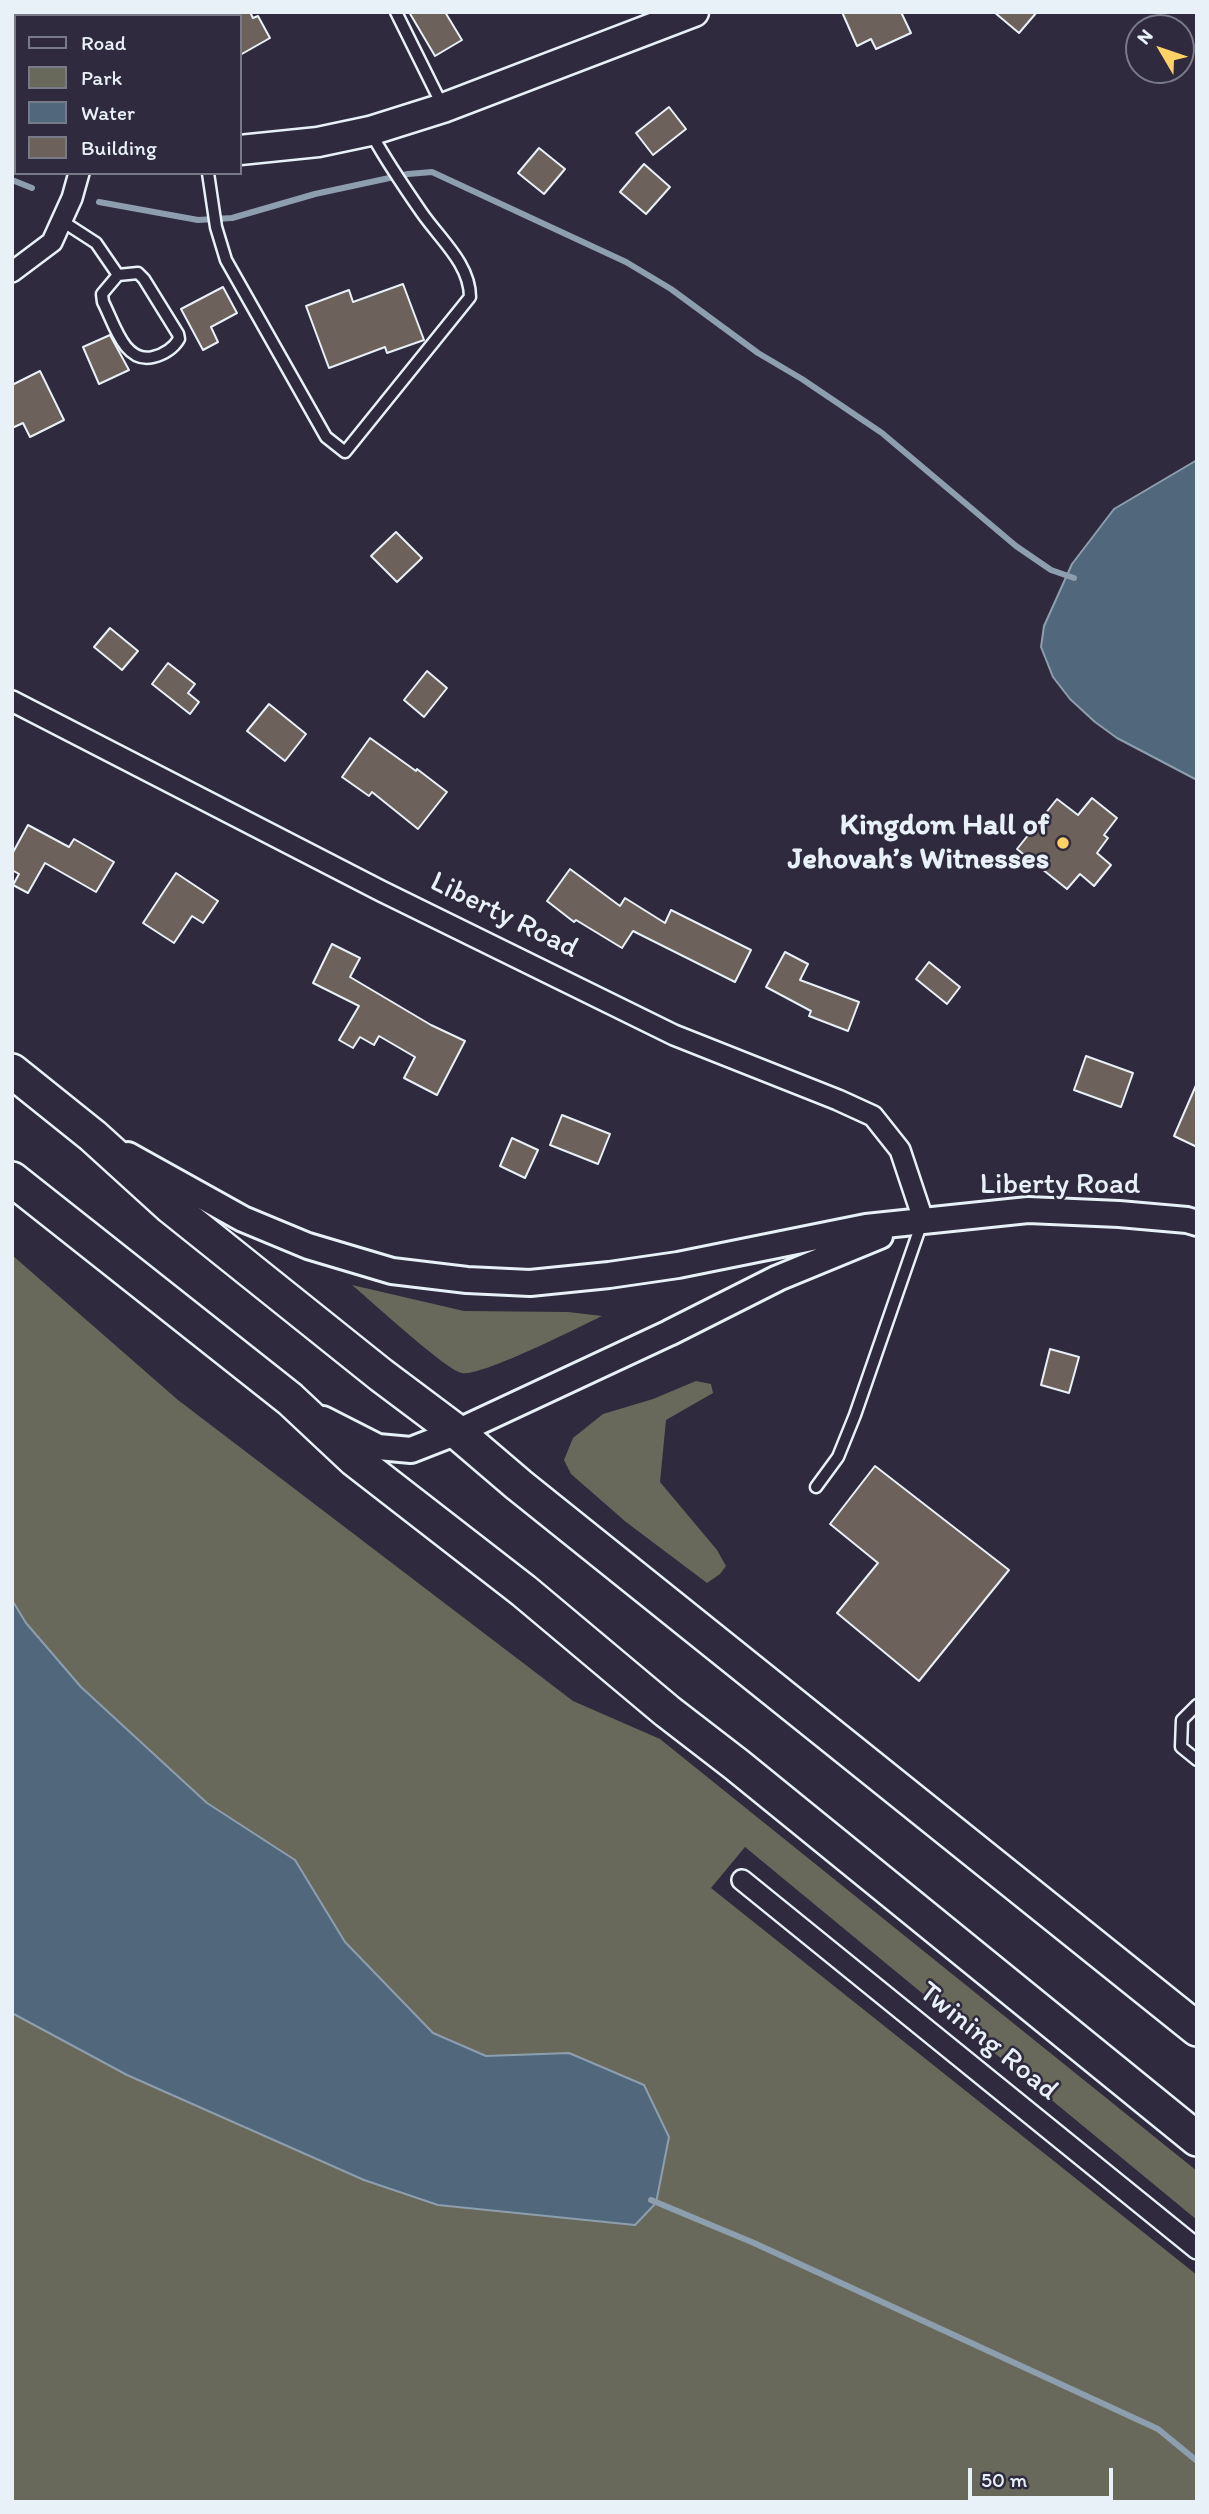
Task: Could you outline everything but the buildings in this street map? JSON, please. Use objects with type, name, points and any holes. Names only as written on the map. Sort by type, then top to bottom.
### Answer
[{"type":"highway","points":[[12,1071],[93,1136],[170,1206],[381,1375],[457,1432],[519,1485],[1197,2029]]},
{"type":"highway","points":[[12,1179],[290,1399],[355,1459],[524,1591],[667,1711],[1197,2139]]},
{"type":"main road","points":[[242,150],[318,142],[370,131],[443,108],[694,12]]},
{"type":"street","points":[[12,272],[52,242],[72,198],[78,175]]},
{"type":"street","name":"Liberty Road","points":[[12,701],[381,891],[662,1029],[873,1116],[900,1150],[923,1219]]},
{"type":"street","name":"Liberty Road","points":[[93,1136],[243,1219],[308,1246],[392,1271],[467,1280],[530,1283],[610,1275],[678,1265],[866,1227],[1028,1210],[1119,1214],[1197,1223]]},
{"type":"street","name":"Liberty Road","points":[[290,1399],[377,1447],[411,1450],[457,1432],[669,1333],[778,1278],[923,1219]]},
{"type":"street","name":"Twining Road","points":[[742,1880],[1197,2249]]},
{"type":"lane","points":[[396,12],[443,108]]},
{"type":"lane","points":[[208,175],[216,227],[226,260],[326,437],[345,452],[470,298],[468,279],[457,260],[391,168],[370,131]]},
{"type":"lane","points":[[62,221],[96,243],[118,275]]},
{"type":"lane","points":[[138,273],[144,279],[178,334],[179,339],[174,347],[163,354],[146,358],[135,357],[127,349],[103,302],[102,294],[118,275],[138,273]]},
{"type":"lane","points":[[816,1487],[838,1457],[847,1436],[923,1219]]},
{"type":"lane","points":[[1197,1705],[1182,1720],[1181,1747],[1197,1760]]},
{"type":"green space","points":[[12,1255],[178,1400],[573,1701],[660,1739],[1197,2171],[1197,2220],[745,1847],[711,1888],[1197,2275],[1197,2502],[12,2502],[12,2013],[127,2075],[364,2180],[438,2205],[635,2225],[569,2053],[486,2056],[433,2033],[345,1942],[295,1860],[207,1803],[81,1687],[26,1623],[12,1600]]},
{"type":"green space","points":[[352,1285],[464,1311],[568,1312],[602,1316],[509,1360],[462,1373],[425,1348]]},
{"type":"green space","points":[[696,1381],[711,1384],[713,1393],[666,1420],[660,1482],[717,1550],[726,1566],[707,1583],[626,1522],[571,1474],[564,1460],[573,1438],[603,1414],[653,1399]]},
{"type":"water","points":[[1197,460],[1197,780],[1117,738],[1095,722],[1070,699],[1053,677],[1041,647],[1044,626],[1072,564],[1114,509]]},
{"type":"water","points":[[12,1600],[26,1623],[81,1687],[207,1803],[295,1860],[345,1942],[433,2033],[486,2056],[569,2053],[644,2085],[669,2137],[656,2203],[635,2225],[438,2205],[364,2180],[127,2075],[12,2013]]},
{"type":"waterway","points":[[99,202],[198,220],[232,218],[315,194],[408,174],[432,172],[626,262],[671,289],[758,353],[882,433],[1016,546],[1051,570],[1074,578]]},
{"type":"waterway","points":[[12,180],[32,188]]},
{"type":"waterway","points":[[651,2200],[754,2243],[1158,2429],[1197,2461]]},
{"type":"place","name":"Kingdom Hall of Jehovah’s Witnesses","points":[[1063,843]]}]
